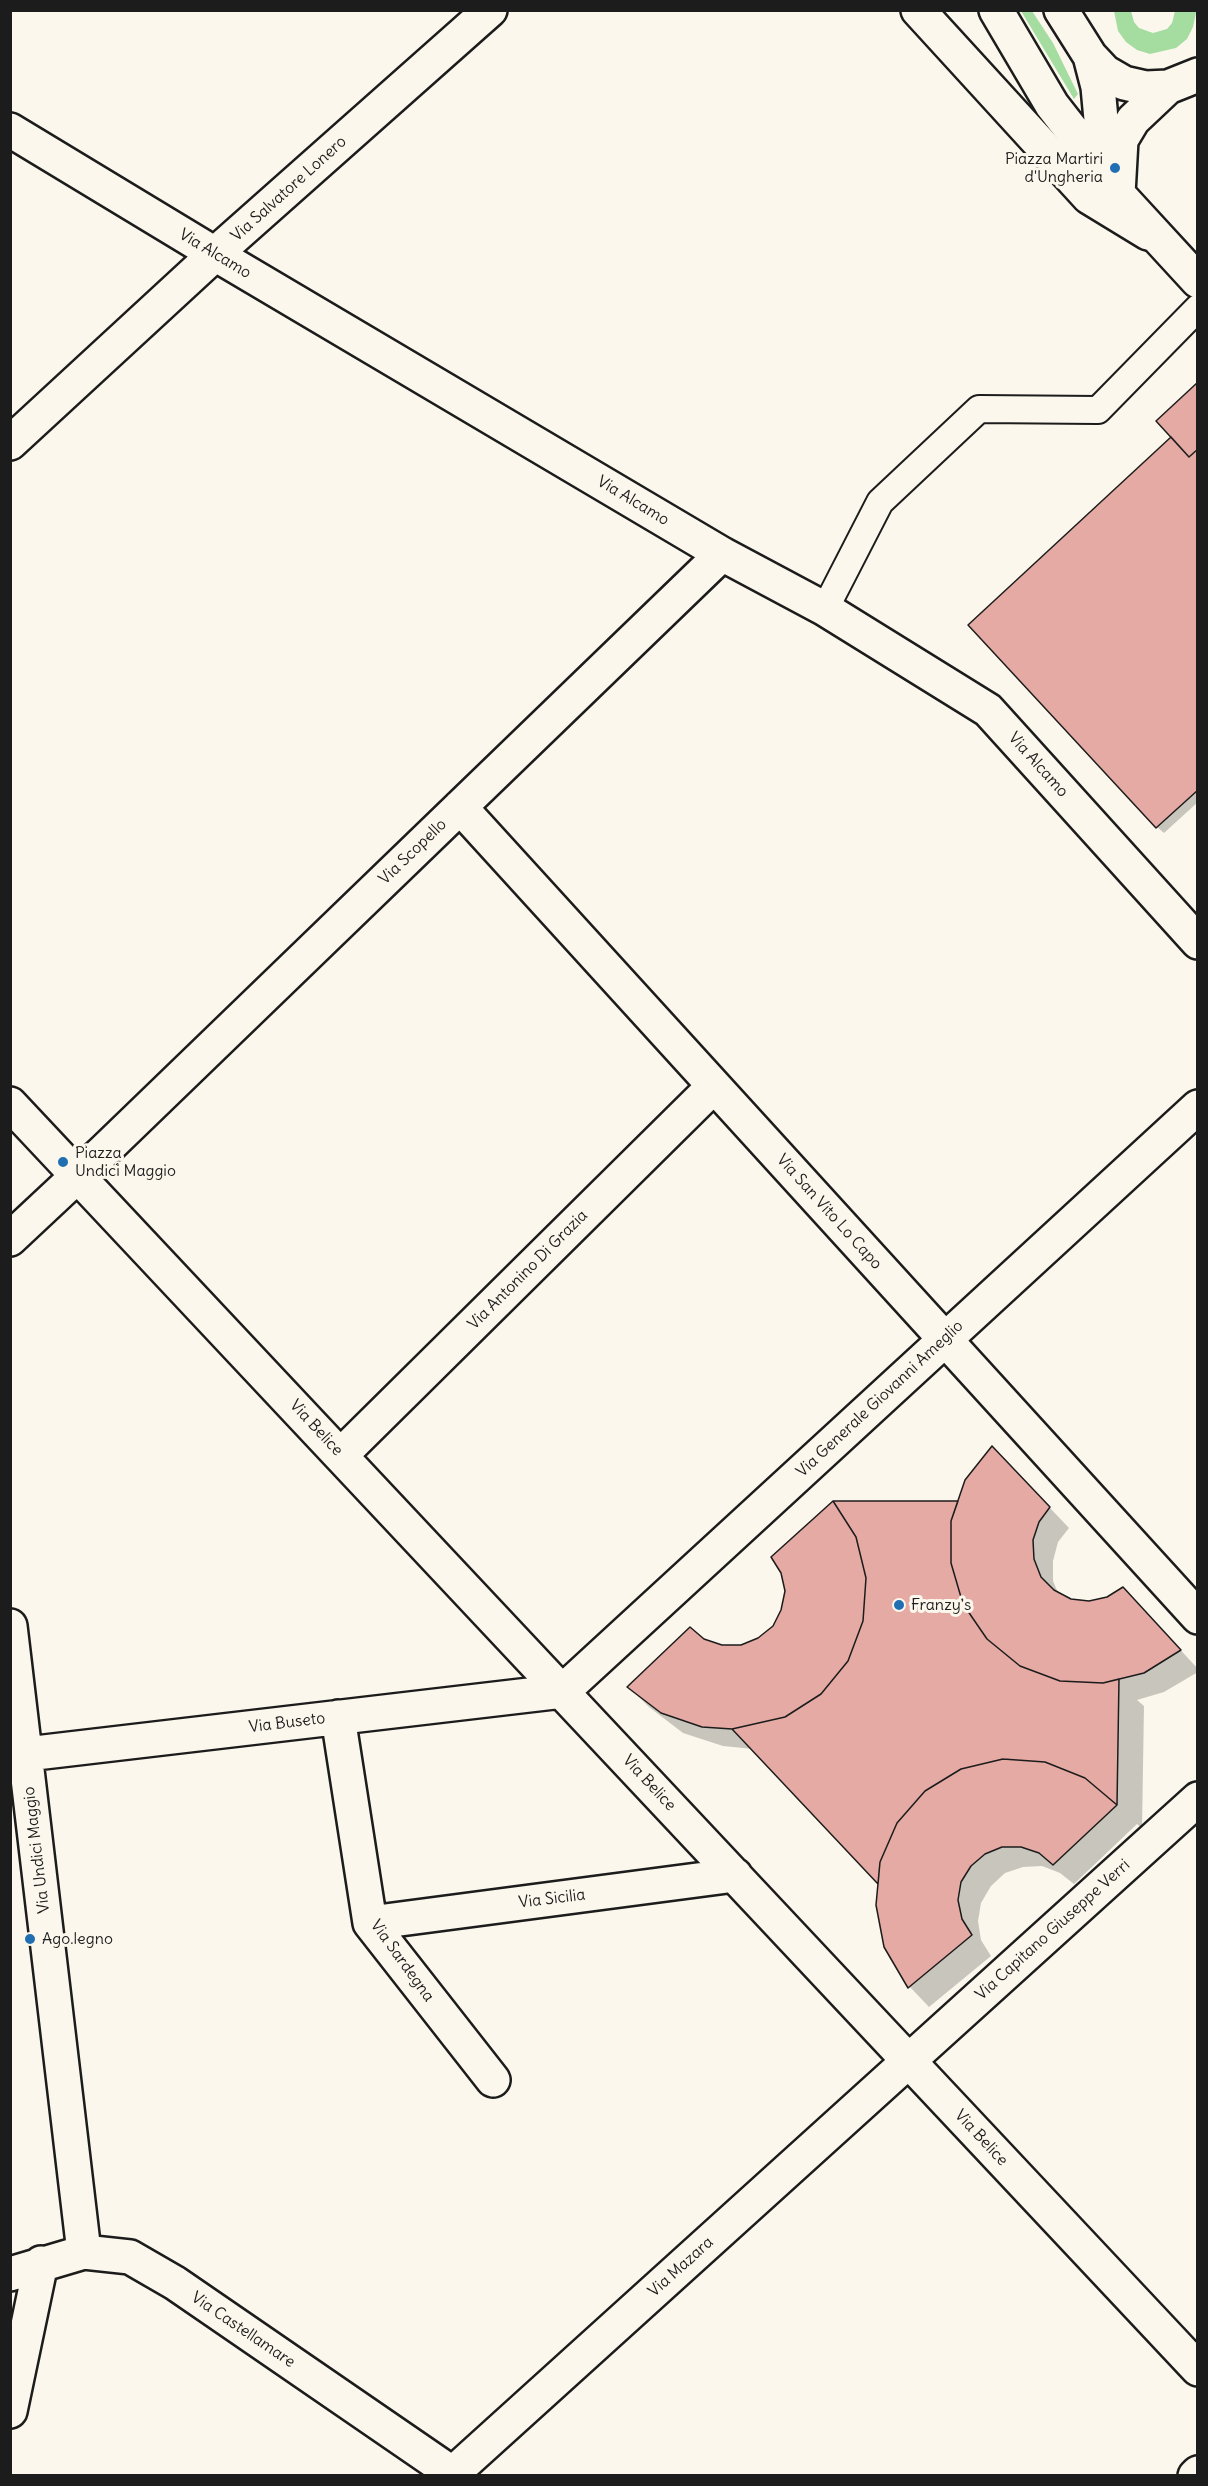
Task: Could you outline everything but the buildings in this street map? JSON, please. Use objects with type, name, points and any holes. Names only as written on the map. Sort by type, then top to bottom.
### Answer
[{"type":"street","name":"Via Salvatore Lonero","points":[[10,443],[215,254],[490,10]]},
{"type":"street","points":[[918,10],[1089,196],[1160,240]]},
{"type":"street","points":[[996,10],[1052,105],[1112,184],[1197,281]]},
{"type":"street","points":[[1061,10],[1081,34],[1105,72],[1124,83],[1146,88],[1187,82]]},
{"type":"street","points":[[1081,34],[1098,87],[1112,184]]},
{"type":"street","points":[[1112,184],[1121,140],[1132,120],[1187,82]]},
{"type":"street","name":"Via Alcamo","points":[[10,130],[722,554],[825,609],[988,710],[1197,942]]},
{"type":"street","name":"Via Scopello","points":[[10,1239],[89,1186],[104,1151],[722,554]]},
{"type":"street","name":"Via San Vito Lo Capo","points":[[460,807],[1197,1617]]},
{"type":"street","name":"Via Antonino Di Grazia","points":[[341,1455],[714,1086]]},
{"type":"street","name":"Via Belice","points":[[10,1104],[1197,2369]]},
{"type":"street","name":"Via Generale Giovanni Ameglio","points":[[563,1691],[1197,1107]]},
{"type":"street","name":"Via Undici Maggio","points":[[10,1626],[18,1755],[84,2252]]},
{"type":"street","name":"Via Buseto","points":[[18,1755],[563,1691]]},
{"type":"street","name":"Via Sardegna","points":[[338,1717],[370,1923],[492,2080]]},
{"type":"street","name":"Via Capitano Giuseppe Verri","points":[[909,2061],[1197,1799]]},
{"type":"street","name":"Via Sicilia","points":[[370,1923],[735,1875]]},
{"type":"street","name":"Via Mazara","points":[[453,2475],[909,2061]]},
{"type":"street","name":"Via Castellamare","points":[[10,2274],[84,2252],[130,2258],[175,2283],[453,2475]]},
{"type":"street","points":[[10,2411],[41,2263]]},
{"type":"lane","points":[[825,609],[880,502],[979,409],[1098,410],[1197,308]]},
{"type":"green space","points":[[1021,11],[1032,11],[1053,43],[1078,94],[1074,99]]},
{"type":"green space","points":[[1114,11],[1131,11],[1134,22],[1139,28],[1153,33],[1167,29],[1172,23],[1175,11],[1196,11],[1196,13],[1187,39],[1176,48],[1150,54],[1137,50],[1126,42],[1118,31]]},
{"type":"place","name":"Piazza Martiri d'Ungheria","points":[[1115,168]]},
{"type":"place","name":"Piazza Undici Maggio","points":[[63,1162]]},
{"type":"place","name":"Franzy's","points":[[899,1605]]},
{"type":"place","name":"Ago.legno","points":[[30,1939]]}]
